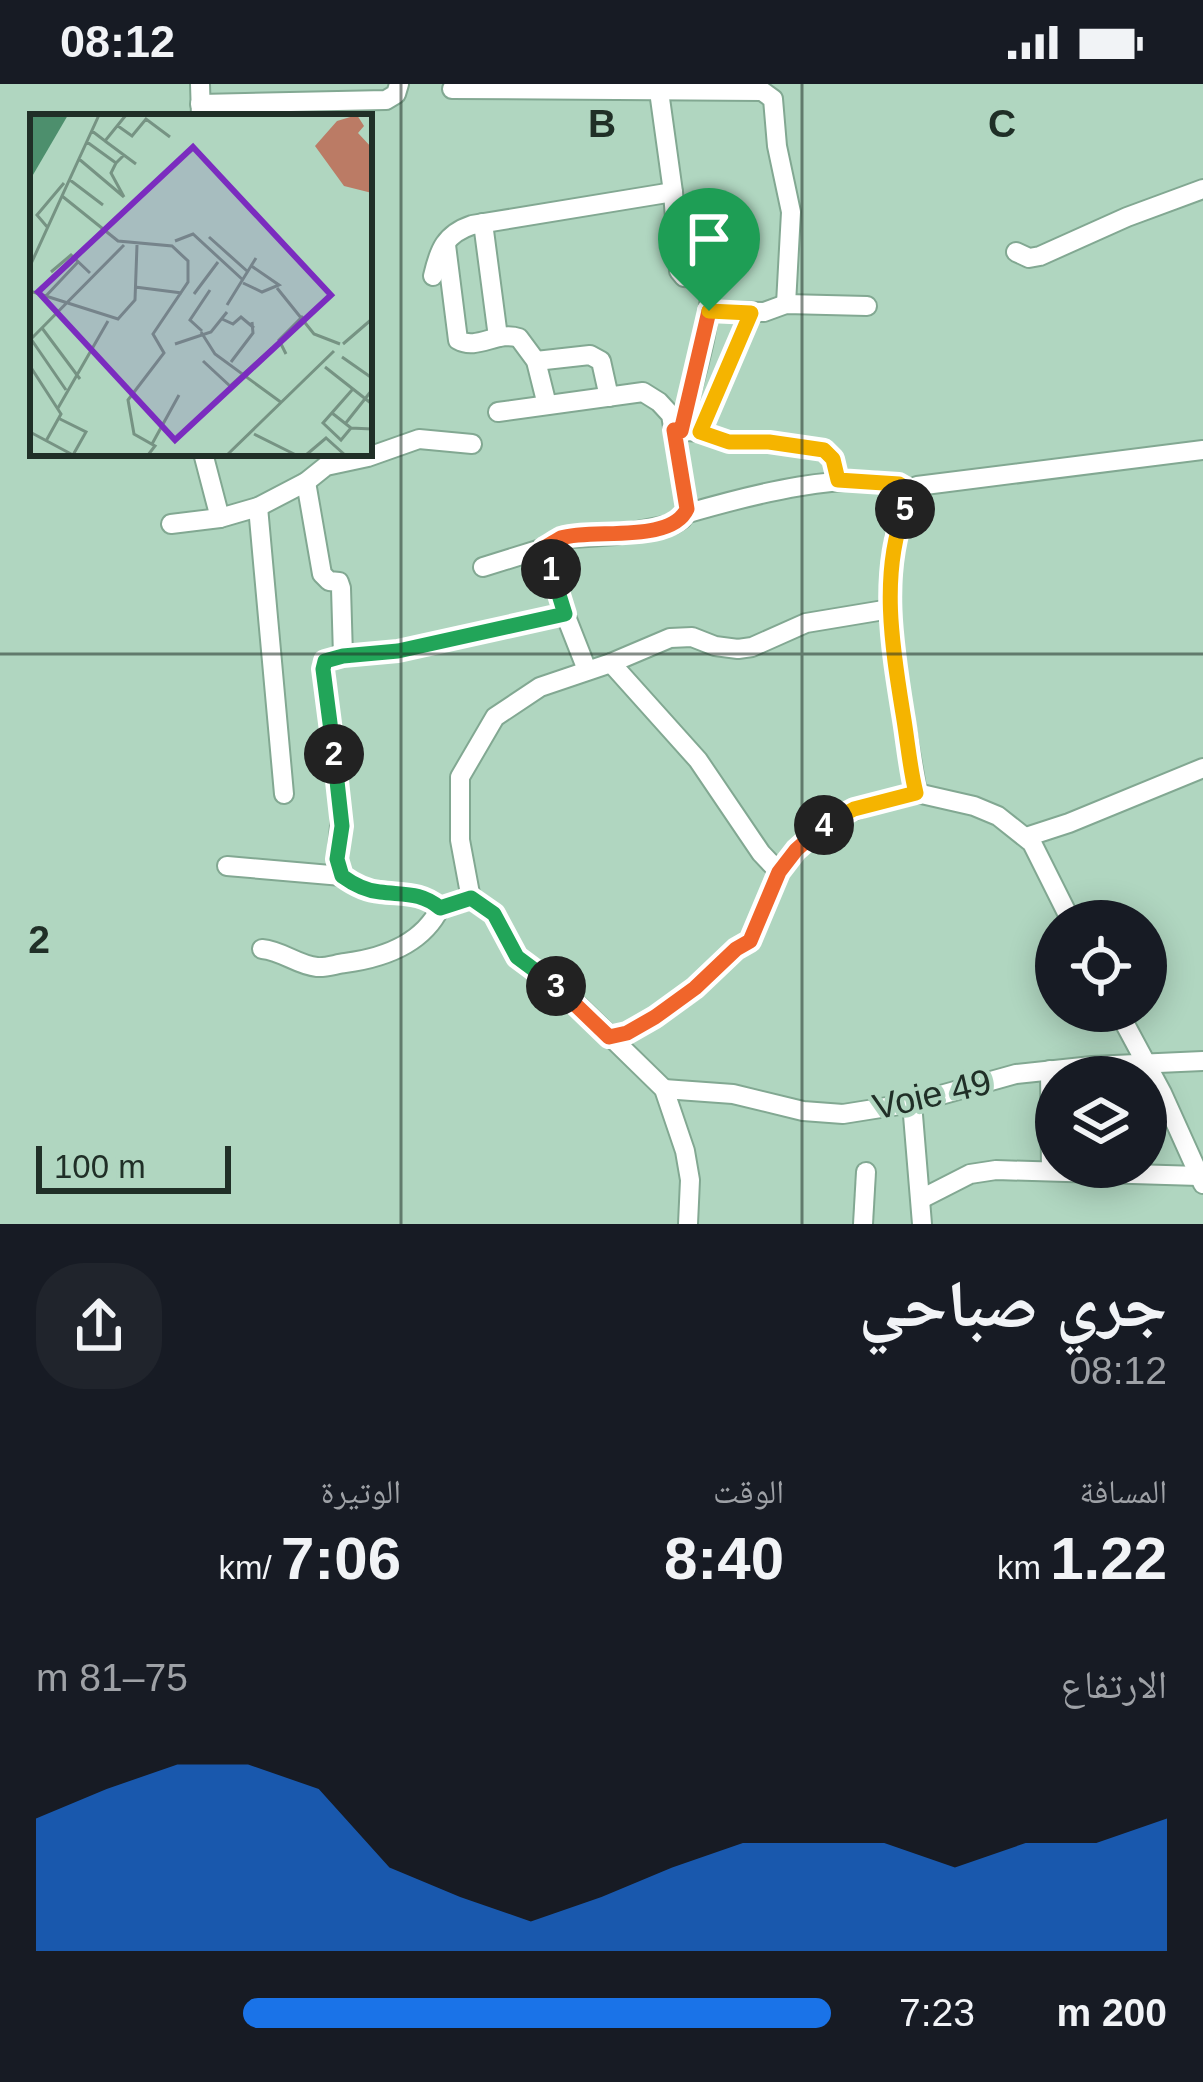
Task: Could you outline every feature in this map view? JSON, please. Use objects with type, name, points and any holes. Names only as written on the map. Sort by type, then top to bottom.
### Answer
[{"type":"street","points":[[200,102],[386,100],[396,94],[399,84]]},
{"type":"street","points":[[483,567],[559,539],[670,525],[679,522],[687,509],[685,431],[709,311],[709,282],[684,277],[680,271],[659,87]]},
{"type":"street","points":[[452,89],[659,87],[762,91],[772,96],[791,212],[786,304]]},
{"type":"street","points":[[1016,252],[1023,257],[1040,256],[1203,189]]},
{"type":"street","points":[[433,276],[441,245],[462,228],[673,192]]},
{"type":"street","points":[[483,223],[498,337]]},
{"type":"street","points":[[446,241],[456,337],[469,345],[516,336],[536,361],[547,405]]},
{"type":"street","points":[[709,311],[751,313],[786,304],[867,306]]},
{"type":"street","points":[[685,431],[751,313]]},
{"type":"street","points":[[536,361],[594,356],[601,361],[610,397]]},
{"type":"street","points":[[498,412],[643,392],[685,431],[729,442],[824,450],[833,459],[838,480]]},
{"type":"street","points":[[372,456],[419,439],[472,444]]},
{"type":"street","points":[[916,793],[890,609],[897,530],[911,491],[920,485],[1203,450]]},
{"type":"street","points":[[204,456],[220,518]]},
{"type":"street","points":[[171,524],[258,507],[312,469],[371,456]]},
{"type":"street","points":[[312,469],[322,574],[339,582],[341,588],[343,656]]},
{"type":"street","points":[[685,514],[756,493],[838,480],[899,484],[911,491]]},
{"type":"street","points":[[258,507],[284,794]]},
{"type":"street","points":[[544,548],[587,670]]},
{"type":"street","points":[[688,1224],[686,1151],[664,1089],[578,1005],[517,957],[494,914],[471,898],[460,840],[460,777],[495,717],[540,687],[670,638],[692,638],[738,650],[806,623],[890,609]]},
{"type":"street","points":[[342,876],[337,859],[341,815],[325,661],[398,651],[565,614]]},
{"type":"street","points":[[611,664],[698,760],[779,872]]},
{"type":"street","points":[[1026,837],[1203,768]]},
{"type":"street","points":[[609,1037],[655,1017],[750,941],[779,872],[796,850],[833,818],[854,809],[916,793],[986,811],[1026,837],[1061,900]]},
{"type":"street","points":[[227,866],[342,876],[378,892],[421,896],[440,908]]},
{"type":"street","points":[[262,949],[320,968],[373,958],[411,942],[428,929],[440,908],[471,898]]},
{"type":"street","name":"Voie 49","points":[[1167,1062],[1203,1061]]},
{"type":"street","name":"Voie 49","points":[[664,1089],[747,1096],[827,1114],[912,1102],[1035,1072]]},
{"type":"street","points":[[912,1102],[922,1224]]},
{"type":"street","points":[[1167,1107],[1201,1181],[1167,1178]]},
{"type":"street","points":[[921,1198],[970,1174],[1035,1170]]},
{"type":"street","points":[[862,1224],[866,1172]]},
{"type":"route","points":[[709,311],[751,313],[700,432],[729,442],[824,450],[833,459],[838,480],[899,484],[911,491],[897,530],[890,609],[916,793],[833,818],[779,872],[750,941],[655,1017],[609,1037],[578,1005],[517,957],[494,914],[480,903],[471,898],[440,908],[421,896],[378,892],[342,876],[337,859],[342,826],[323,665],[343,656],[398,651],[565,614],[544,548],[572,536],[616,535],[679,522],[687,509],[674,430],[681,431],[709,311]]}]
